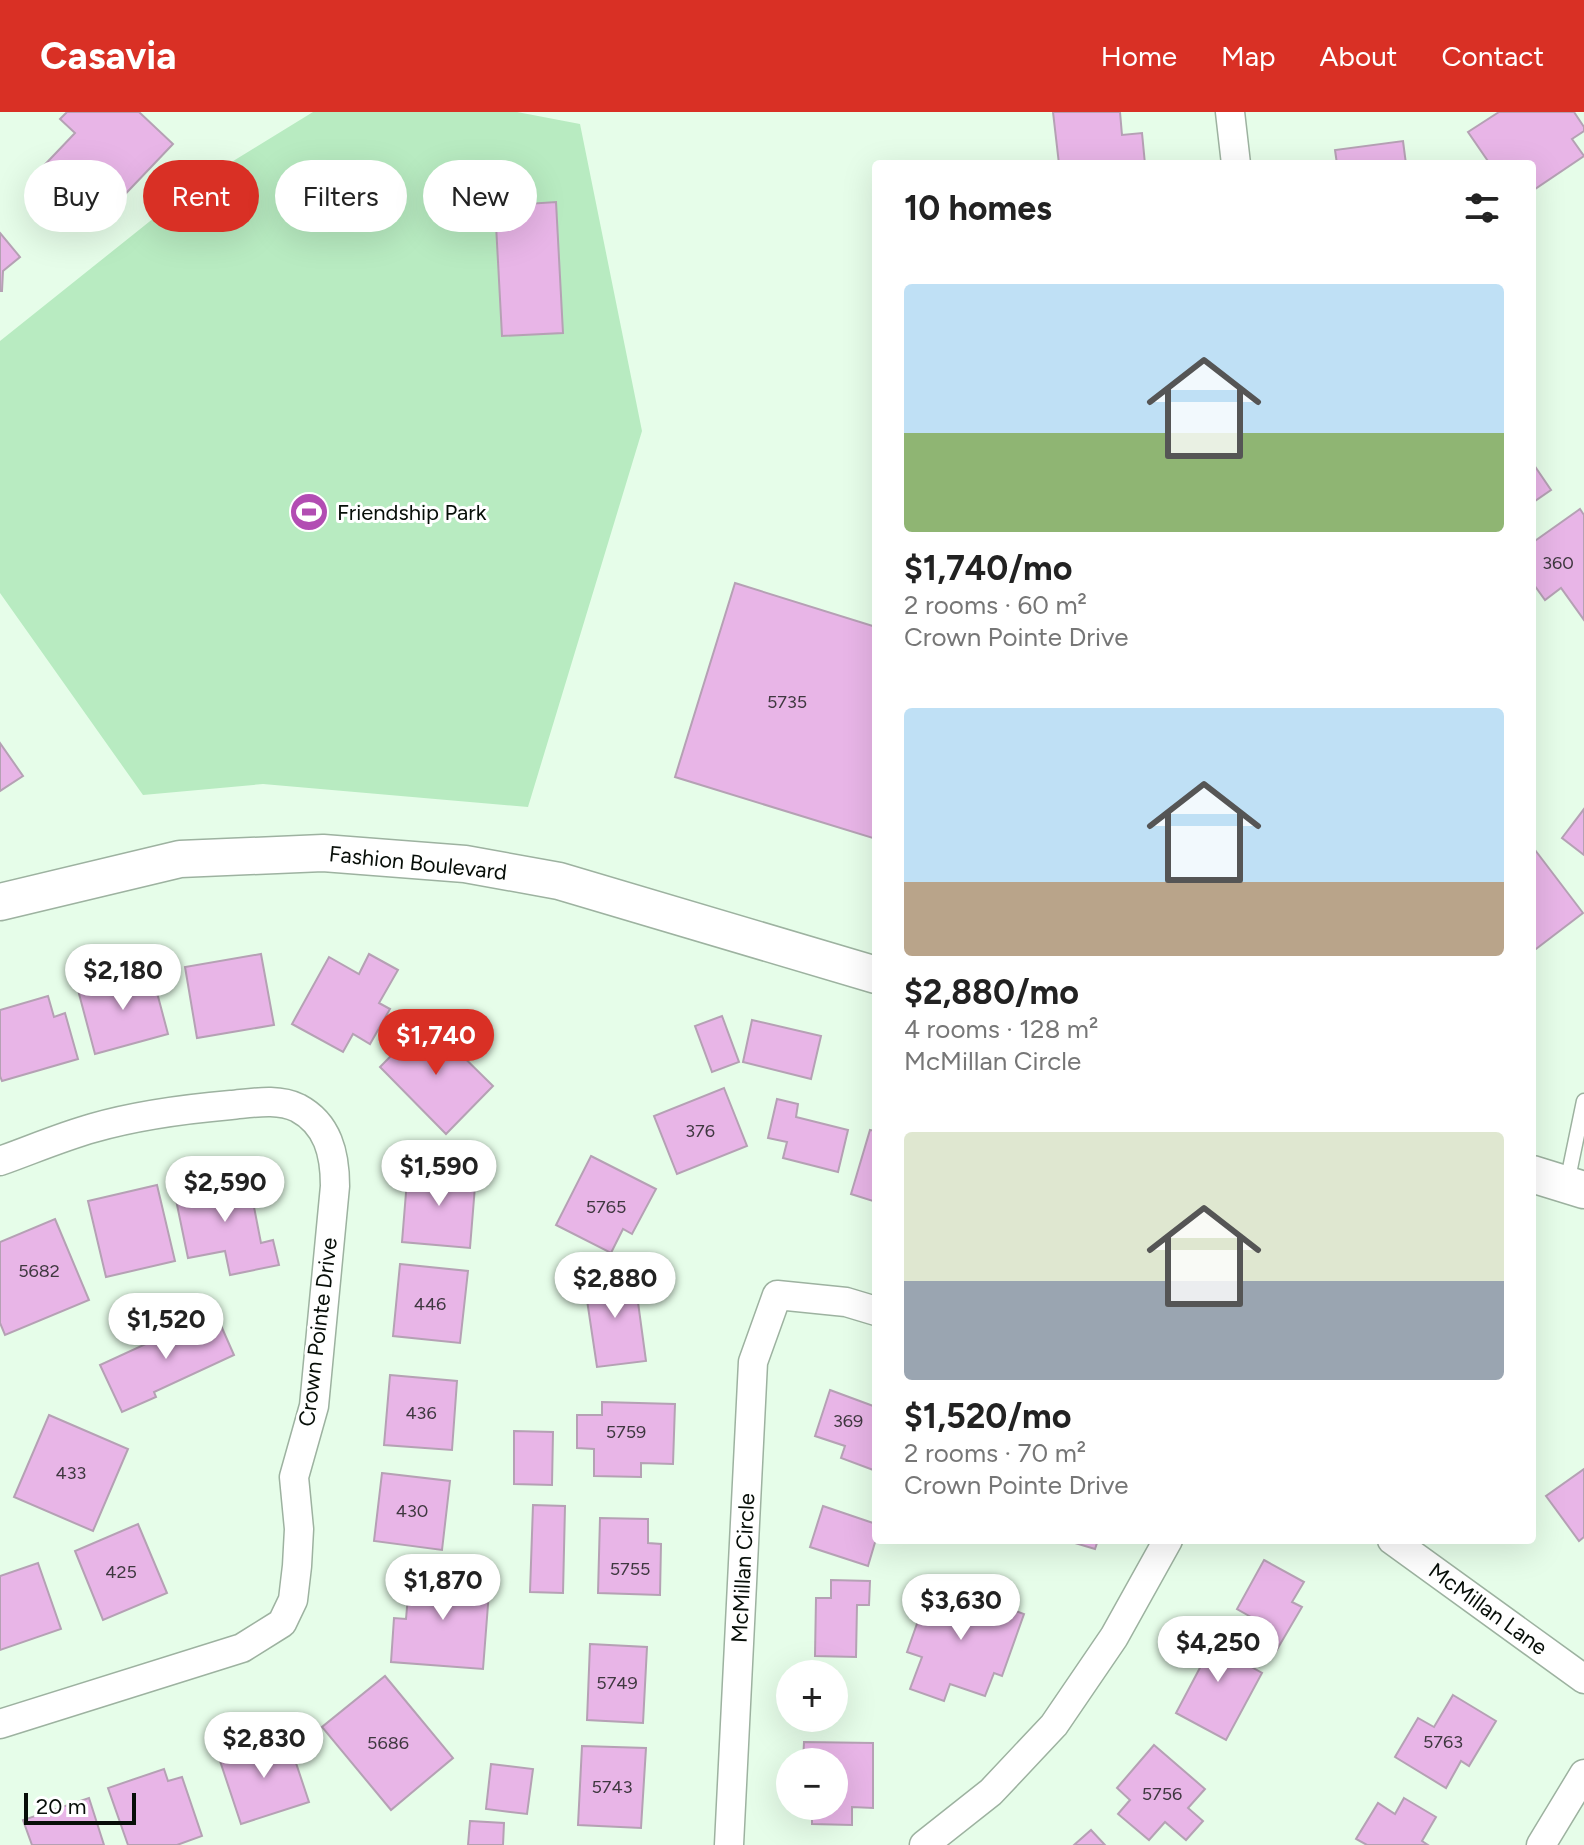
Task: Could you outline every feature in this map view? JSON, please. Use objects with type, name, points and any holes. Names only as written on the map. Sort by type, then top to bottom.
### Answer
[{"type":"street","points":[[1230,112],[1236,160]]},
{"type":"street","name":"Fashion Boulevard","points":[[0,902],[180,859],[323,853],[465,864],[559,881],[872,974]]},
{"type":"street","name":"Crown Pointe Drive","points":[[0,1161],[93,1128],[172,1111],[280,1102],[298,1108],[318,1123],[329,1142],[335,1164],[314,1406],[294,1477],[299,1529],[297,1566],[293,1600],[282,1623],[242,1648],[0,1724]]},
{"type":"street","points":[[1536,1175],[1576,1187]]},
{"type":"street","name":"McMillan Circle","points":[[729,1845],[753,1362],[777,1295],[846,1302],[872,1310]]},
{"type":"street","points":[[924,1845],[991,1792],[1054,1725],[1114,1637],[1166,1544]]},
{"type":"street","name":"McMillan Lane","points":[[1398,1544],[1584,1679]]},
{"type":"street","points":[[1541,1845],[1584,1774]]},
{"type":"lane","points":[[1576,1187],[1584,1101]]},
{"type":"green space","name":"Friendship Park","points":[[313,112],[517,112],[580,124],[642,431],[528,807],[263,784],[143,795],[0,593],[0,341],[143,227],[143,232],[259,232],[259,160],[235,160]]},
{"type":"building","points":[[67,112],[139,112],[173,144],[158,160],[143,160],[143,175],[127,192],[127,160],[49,160],[75,133],[60,119]]},
{"type":"building","points":[[1053,112],[1120,112],[1122,135],[1142,133],[1145,160],[1059,160]]},
{"type":"building","points":[[1499,112],[1574,112],[1584,131],[1572,139],[1584,156],[1536,188],[1536,160],[1487,160],[1468,132]]},
{"type":"building","points":[[1403,141],[1405,160],[1336,160],[1335,150]]},
{"type":"building","points":[[556,202],[563,333],[502,336],[496,232],[537,232],[537,203]]},
{"type":"building","points":[[0,233],[20,257],[3,271],[2,291],[0,291]]},
{"type":"building","points":[[1536,468],[1551,490],[1536,500]]},
{"type":"building","points":[[1580,509],[1584,515],[1584,620],[1561,588],[1545,600],[1536,588],[1536,540]]},
{"type":"building","points":[[735,583],[872,626],[872,838],[675,777]]},
{"type":"building","points":[[0,743],[23,776],[0,791]]},
{"type":"building","points":[[1584,809],[1584,855],[1562,838]]},
{"type":"building","points":[[1536,851],[1583,913],[1536,949]]},
{"type":"building","points":[[261,954],[274,1025],[197,1038],[185,967]]},
{"type":"building","points":[[369,954],[398,970],[379,1003],[390,1009],[370,1044],[353,1034],[343,1052],[292,1024],[329,957],[359,974]]},
{"type":"building","points":[[151,970],[168,1034],[95,1054],[78,990]]},
{"type":"building","points":[[48,996],[54,1017],[65,1013],[78,1059],[2,1081],[0,1010]]},
{"type":"building","points":[[722,1016],[739,1062],[712,1072],[695,1026]]},
{"type":"building","points":[[426,1020],[493,1086],[446,1134],[380,1067]]},
{"type":"building","points":[[752,1020],[821,1036],[811,1079],[743,1062]]},
{"type":"building","points":[[724,1088],[747,1146],[677,1174],[654,1116]]},
{"type":"building","points":[[777,1099],[798,1104],[796,1117],[848,1130],[838,1172],[783,1158],[787,1142],[768,1138]]},
{"type":"building","points":[[870,1130],[872,1130],[872,1201],[851,1194]]},
{"type":"building","points":[[591,1156],[656,1189],[632,1234],[623,1229],[611,1253],[556,1225]]},
{"type":"building","points":[[408,1168],[476,1174],[470,1248],[402,1242]]},
{"type":"building","points":[[247,1171],[261,1243],[273,1240],[279,1265],[230,1275],[225,1251],[188,1258],[175,1195],[205,1189],[203,1179]]},
{"type":"building","points":[[157,1185],[175,1261],[106,1277],[88,1201]]},
{"type":"building","points":[[55,1219],[89,1300],[5,1335],[0,1323],[0,1242]]},
{"type":"building","points":[[400,1264],[468,1271],[460,1343],[393,1336]]},
{"type":"building","points":[[634,1273],[646,1361],[597,1367],[584,1280]]},
{"type":"building","points":[[215,1312],[234,1355],[154,1392],[156,1397],[122,1412],[100,1365]]},
{"type":"building","points":[[390,1375],[457,1381],[452,1450],[384,1445]]},
{"type":"building","points":[[830,1390],[872,1406],[872,1470],[841,1458],[845,1446],[815,1436]]},
{"type":"building","points":[[602,1402],[675,1404],[673,1464],[641,1463],[641,1477],[594,1476],[594,1449],[577,1448],[577,1415],[602,1415]]},
{"type":"building","points":[[49,1415],[128,1449],[93,1531],[14,1497]]},
{"type":"building","points":[[514,1431],[553,1432],[552,1485],[514,1484]]},
{"type":"building","points":[[1584,1469],[1584,1537],[1579,1541],[1546,1496]]},
{"type":"building","points":[[382,1473],[450,1481],[442,1550],[374,1541]]},
{"type":"building","points":[[533,1505],[565,1506],[563,1593],[530,1592]]},
{"type":"building","points":[[823,1506],[872,1523],[872,1544],[875,1544],[868,1566],[810,1547]]},
{"type":"building","points":[[600,1518],[648,1519],[648,1543],[661,1544],[660,1595],[598,1593]]},
{"type":"building","points":[[138,1524],[167,1593],[103,1620],[75,1551]]},
{"type":"building","points":[[1078,1544],[1097,1544],[1095,1549]]},
{"type":"building","points":[[1264,1560],[1304,1582],[1292,1602],[1302,1607],[1275,1653],[1241,1633],[1251,1617],[1237,1609]]},
{"type":"building","points":[[38,1563],[61,1629],[0,1650],[0,1576]]},
{"type":"building","points":[[410,1573],[490,1579],[483,1669],[391,1662],[394,1618],[406,1619]]},
{"type":"building","points":[[831,1580],[870,1581],[869,1605],[857,1605],[856,1657],[815,1656],[816,1598],[831,1598]]},
{"type":"building","points":[[932,1581],[1024,1614],[1002,1676],[994,1673],[985,1696],[950,1684],[944,1701],[910,1689],[922,1657],[907,1652]]},
{"type":"building","points":[[1204,1623],[1238,1642],[1230,1655],[1262,1673],[1226,1740],[1176,1713],[1203,1662],[1188,1653]]},
{"type":"building","points":[[590,1644],[647,1647],[643,1723],[587,1720]]},
{"type":"building","points":[[385,1676],[453,1758],[391,1810],[322,1727]]},
{"type":"building","points":[[1453,1695],[1496,1721],[1469,1766],[1461,1761],[1446,1788],[1395,1757],[1418,1718],[1434,1727]]},
{"type":"building","points":[[287,1736],[309,1802],[241,1824],[219,1758]]},
{"type":"building","points":[[804,1742],[873,1743],[873,1808],[852,1807],[852,1825],[812,1824],[812,1820],[848,1820],[848,1748],[804,1748]]},
{"type":"building","points":[[1154,1745],[1205,1789],[1188,1808],[1203,1821],[1186,1840],[1165,1822],[1149,1840],[1118,1814],[1130,1800],[1117,1788]]},
{"type":"building","points":[[582,1746],[646,1748],[641,1828],[578,1825]]},
{"type":"building","points":[[491,1764],[533,1769],[527,1814],[486,1809]]},
{"type":"building","points":[[164,1769],[168,1781],[182,1777],[202,1836],[177,1845],[128,1845],[108,1788]]},
{"type":"building","points":[[89,1798],[104,1845],[32,1845],[23,1820]]},
{"type":"building","points":[[1404,1798],[1436,1817],[1422,1841],[1428,1845],[1367,1845],[1356,1839],[1378,1803],[1395,1814]]},
{"type":"building","points":[[470,1821],[504,1823],[503,1845],[468,1845]]},
{"type":"building","points":[[1091,1830],[1105,1845],[1074,1845]]},
{"type":"place","name":"Friendship Park","points":[[309,512]]}]
